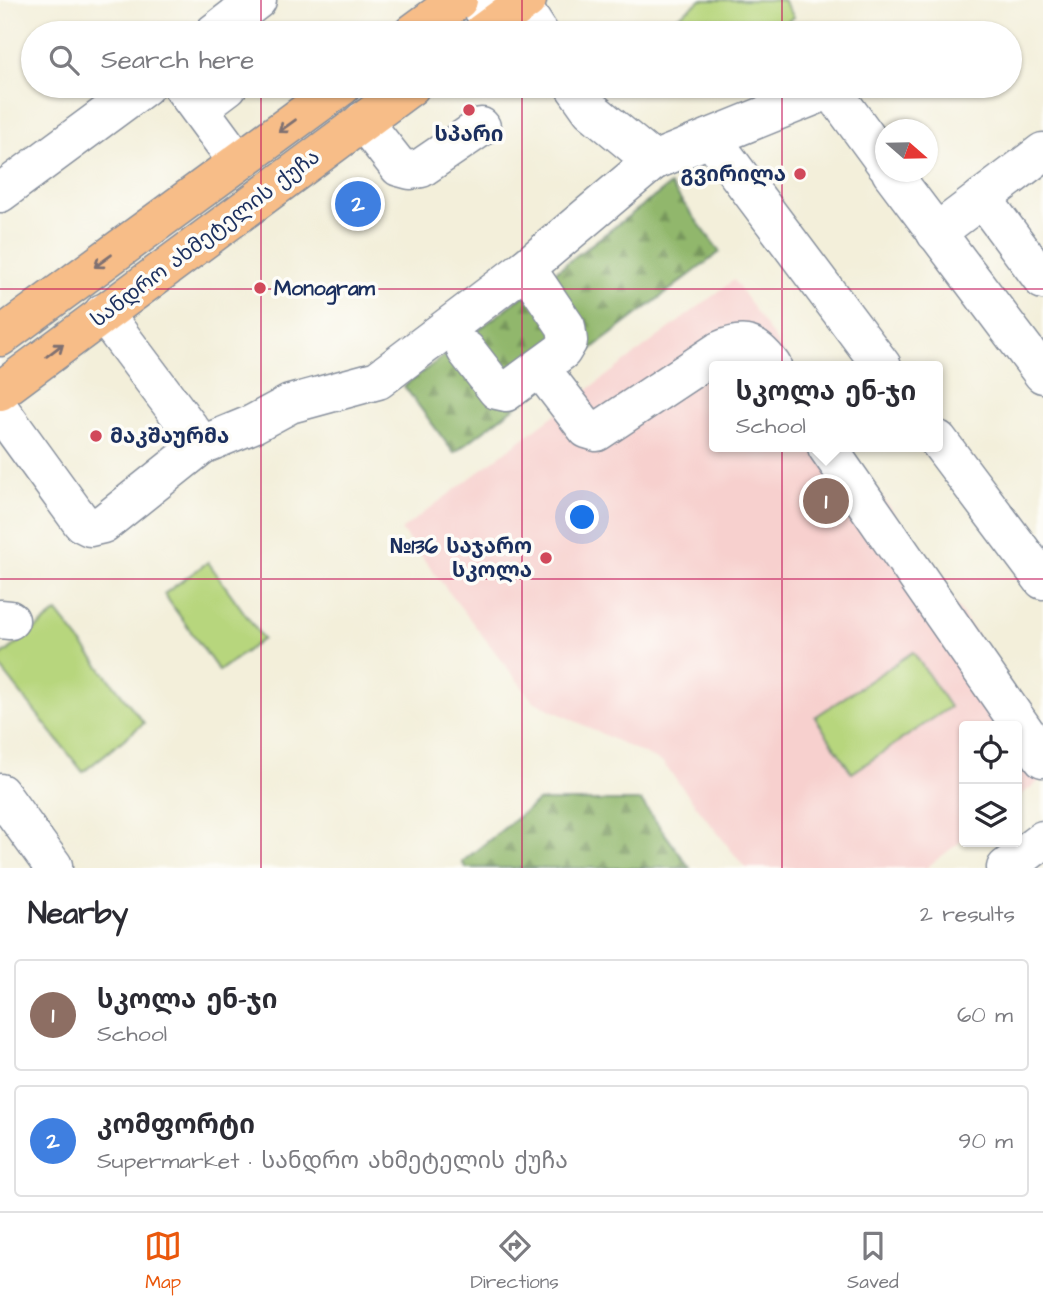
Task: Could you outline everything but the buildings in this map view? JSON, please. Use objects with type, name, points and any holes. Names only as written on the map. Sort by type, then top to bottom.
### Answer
[{"type":"main road","points":[[429,21],[458,0]]},
{"type":"main road","name":"სანდრო ახმეტელის ქუჩა","points":[[0,337],[326,98]]},
{"type":"main road","name":"სანდრო ახმეტელის ქუჩა","points":[[0,391],[395,98]]},
{"type":"main road","points":[[182,203],[205,237]]},
{"type":"street","points":[[230,21],[257,0]]},
{"type":"street","points":[[3,186],[128,98]]},
{"type":"street","points":[[206,98],[238,162]]},
{"type":"street","points":[[582,98],[591,110],[653,161]]},
{"type":"street","points":[[0,410],[82,523],[90,527],[103,524],[202,445],[253,424],[290,404],[378,380],[526,268],[653,161],[809,98]]},
{"type":"street","points":[[838,98],[875,149]]},
{"type":"street","points":[[363,121],[399,166],[410,170],[421,168],[481,127]]},
{"type":"street","points":[[711,138],[879,361]]},
{"type":"street","points":[[936,233],[1043,152]]},
{"type":"street","points":[[898,182],[1043,374]]},
{"type":"street","points":[[982,198],[1043,280]]},
{"type":"street","points":[[466,350],[497,390],[506,392],[562,351],[568,341],[566,327],[526,268]]},
{"type":"street","points":[[103,313],[202,445]]},
{"type":"street","points":[[540,368],[587,429],[597,432],[732,345],[741,342],[754,347],[767,361]]},
{"type":"street","points":[[943,447],[1043,580]]},
{"type":"street","points":[[830,452],[1043,758]]},
{"type":"street","points":[[0,793],[53,866],[51,868]]},
{"type":"street","points":[[1006,868],[1043,840]]},
{"type":"shaded area","points":[[734,280],[790,361],[709,361],[709,452],[851,452],[1043,733],[1043,778],[1022,794],[1022,721],[959,721],[959,843],[926,868],[745,868],[663,763],[533,701],[401,530]]},
{"type":"green space","points":[[701,0],[783,0],[794,17],[788,21],[672,21]]},
{"type":"green space","points":[[670,185],[720,252],[454,453],[404,386]]},
{"type":"green space","points":[[208,562],[263,639],[219,671],[164,594]]},
{"type":"green space","points":[[57,612],[144,723],[83,772],[0,667],[0,657]]},
{"type":"green space","points":[[913,652],[950,707],[852,773],[815,717]]},
{"type":"green space","points":[[538,801],[641,801],[690,868],[466,868],[462,862]]},
{"type":"place","name":"სპარი","points":[[469,110]]},
{"type":"place","name":"გვირილა","points":[[800,174]]},
{"type":"place","name":"კომფორტი","points":[[358,204]]},
{"type":"place","name":"Monogram","points":[[260,288]]},
{"type":"place","name":"მაკშაურმა","points":[[96,436]]},
{"type":"place","name":"სკოლა ენ-ჯი","points":[[826,501]]},
{"type":"place","name":"№136 საჯარო სკოლა","points":[[546,558]]}]
